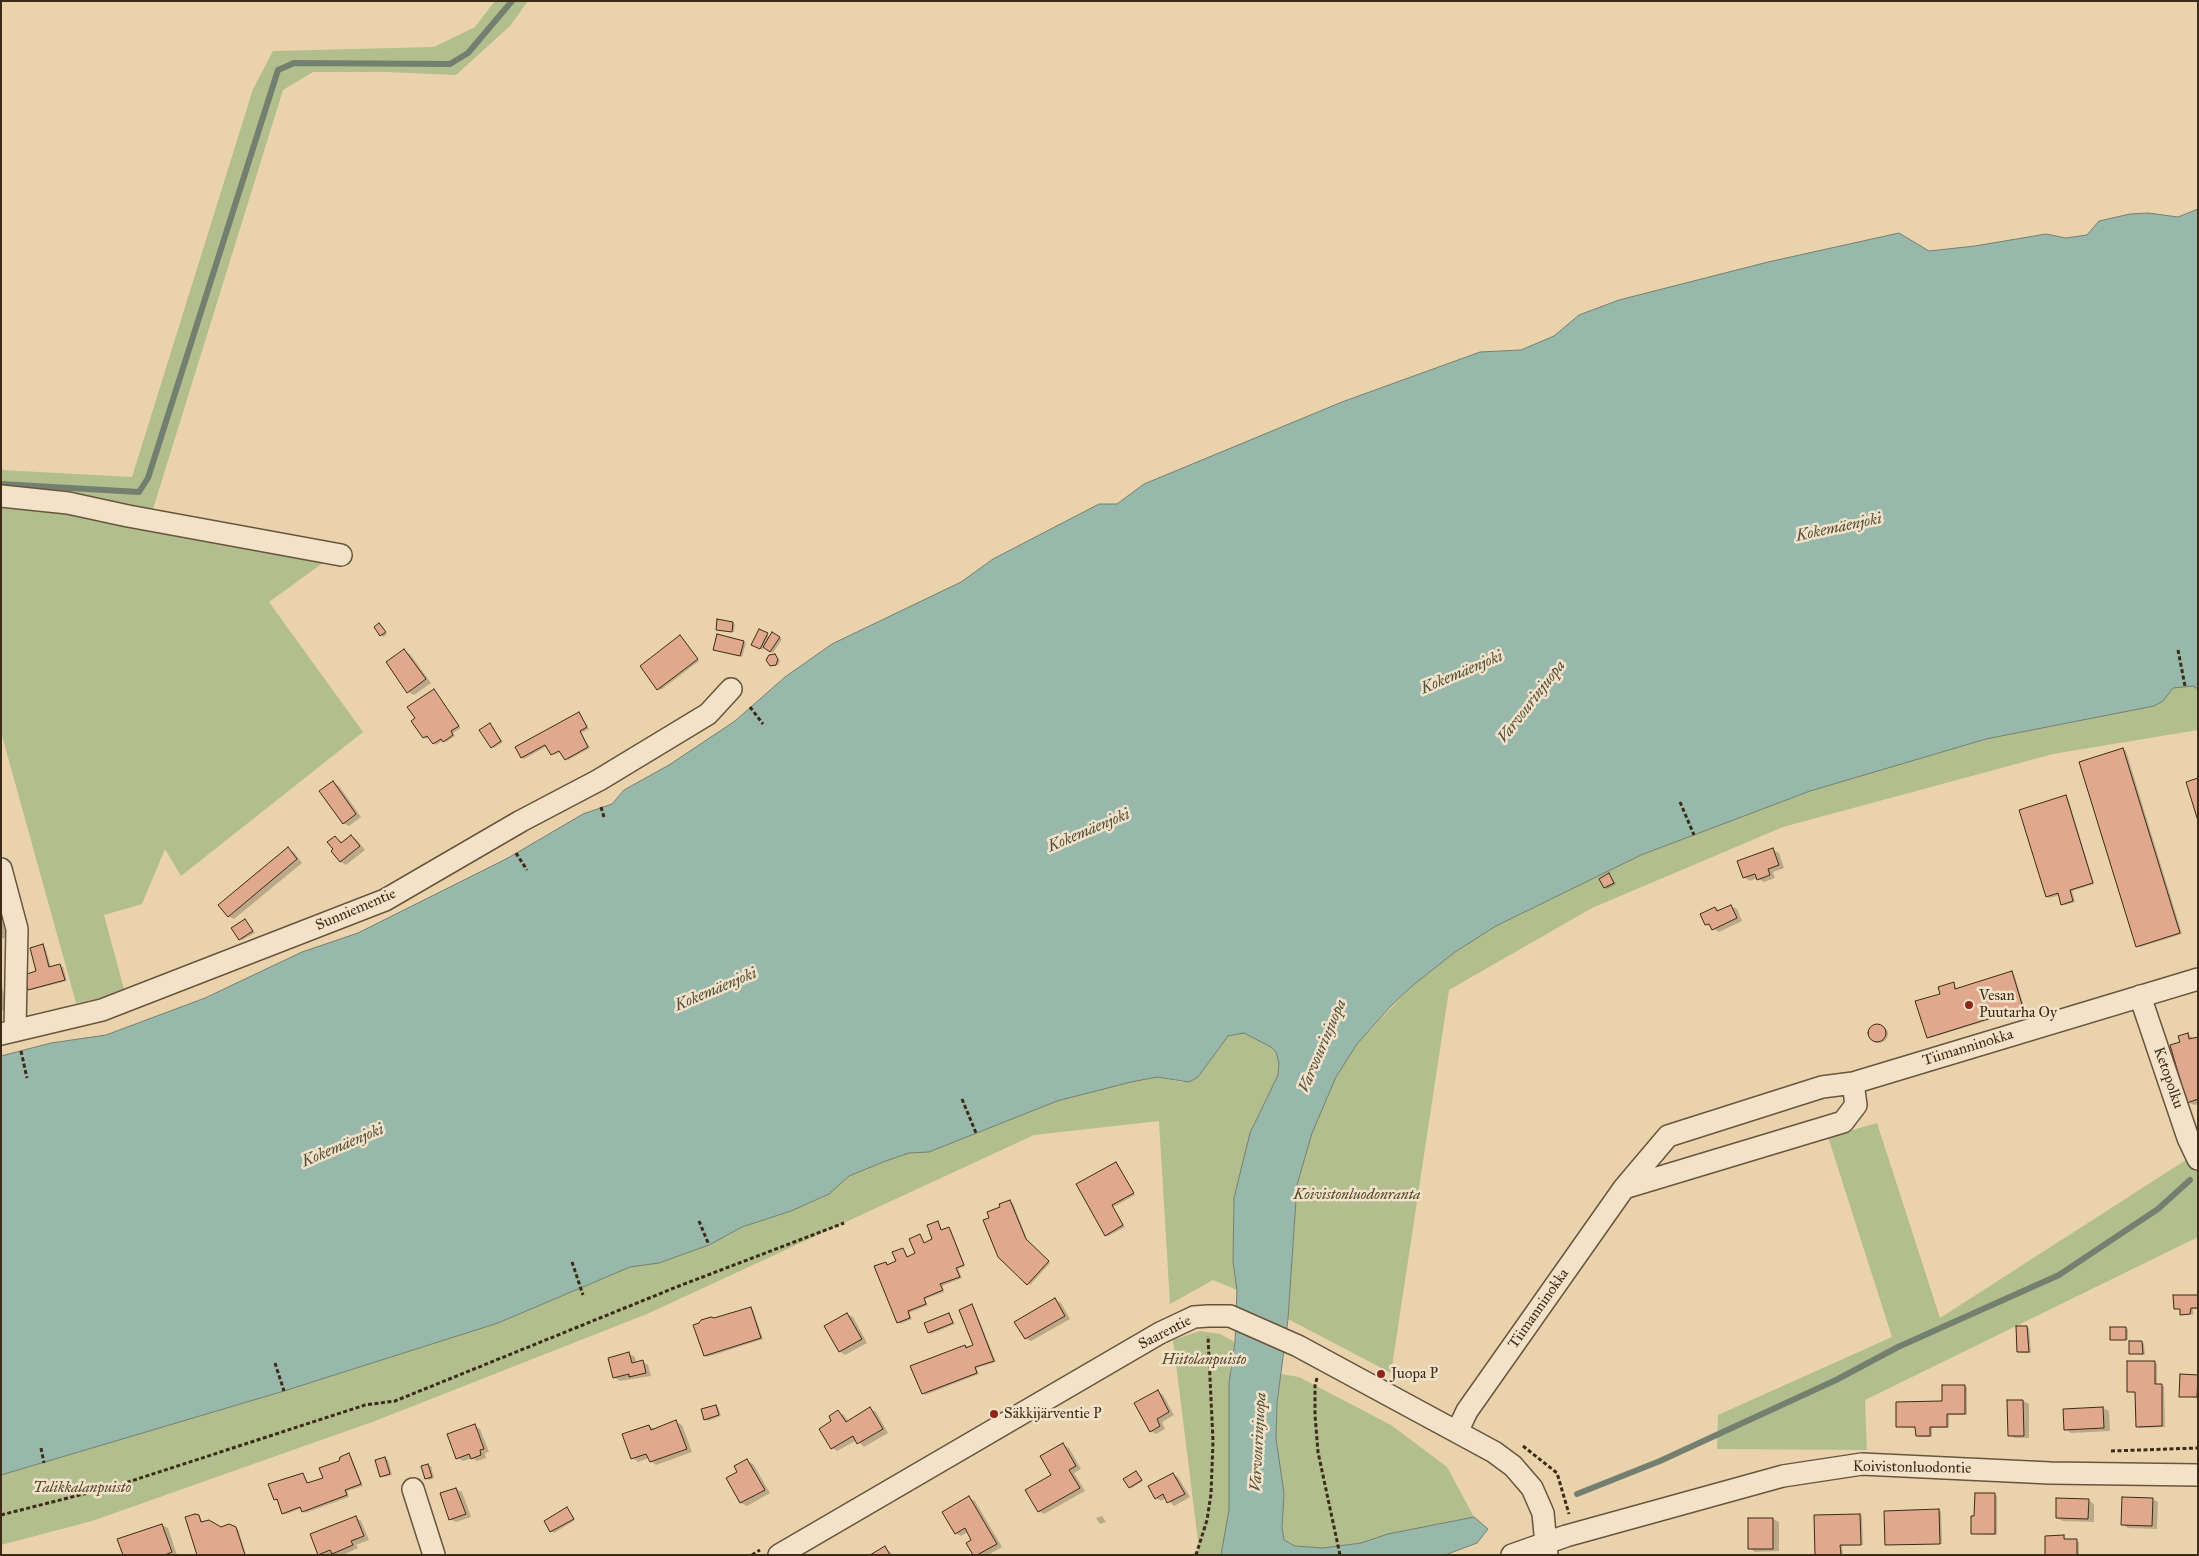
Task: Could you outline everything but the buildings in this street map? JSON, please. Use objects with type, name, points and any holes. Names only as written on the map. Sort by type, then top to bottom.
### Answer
[{"type":"street","points":[[1,496],[68,503],[128,516],[341,555]]},
{"type":"street","name":"Sunniementie","points":[[8,1032],[102,1010],[385,900],[521,821],[599,780],[708,714],[731,689]]},
{"type":"street","points":[[1,869],[17,928],[8,1032]]},
{"type":"street","name":"Tiimanninokka","points":[[1457,1432],[1467,1411],[1624,1188],[1668,1136],[1822,1087],[1853,1083],[2198,979]]},
{"type":"street","name":"Ketopolku","points":[[2140,996],[2188,1138],[2198,1159]]},
{"type":"street","points":[[1624,1188],[1843,1122],[1856,1105],[1853,1083]]},
{"type":"street","name":"Saarentie","points":[[779,1555],[1160,1333],[1194,1317],[1208,1316],[1230,1316],[1298,1346],[1494,1452],[1507,1462],[1532,1488],[1542,1513],[1547,1548]]},
{"type":"street","name":"Koivistonluodontie","points":[[1512,1555],[1547,1548],[1783,1476],[1862,1464],[2050,1473],[2198,1475]]},
{"type":"street","points":[[413,1489],[434,1555]]},
{"type":"path","points":[[2178,650],[2185,686]]},
{"type":"path","points":[[750,707],[763,724]]},
{"type":"path","points":[[1680,802],[1694,835]]},
{"type":"path","points":[[600,807],[604,817]]},
{"type":"path","points":[[516,853],[527,870]]},
{"type":"path","points":[[20,1051],[27,1078]]},
{"type":"path","points":[[962,1099],[976,1133]]},
{"type":"path","points":[[700,1221],[709,1246]]},
{"type":"path","points":[[1,1515],[119,1485],[364,1405],[394,1401],[679,1286],[844,1223]]},
{"type":"path","points":[[572,1262],[584,1295]]},
{"type":"path","points":[[1196,1555],[1207,1520],[1211,1494],[1213,1441],[1208,1316]]},
{"type":"path","points":[[1322,1359],[1315,1386],[1318,1452],[1340,1555]]},
{"type":"path","points":[[275,1362],[284,1391]]},
{"type":"path","points":[[41,1448],[44,1463]]},
{"type":"green space","points":[[495,1],[528,1],[510,26],[456,75],[386,72],[313,72],[283,90],[153,509],[179,519],[345,547],[269,602],[363,732],[181,876],[165,849],[142,904],[104,915],[125,993],[76,1003],[1,732],[1,470],[132,477],[253,89],[273,51],[434,47],[475,27]]},
{"type":"green space","name":"Koivistonluodonranta","points":[[2193,686],[2198,689],[2198,730],[2053,754],[1783,827],[1592,908],[1449,990],[1391,1373],[1288,1319],[1297,1185],[1312,1133],[1323,1104],[1336,1077],[1357,1044],[1412,986],[1455,952],[1496,926],[1641,855],[1810,791],[1986,739],[2154,706],[2163,701],[2173,688]]},
{"type":"green space","name":"Talikkalanpuisto","points":[[1244,1033],[1271,1047],[1276,1052],[1279,1063],[1278,1075],[1250,1133],[1234,1198],[1233,1262],[1237,1290],[1213,1280],[1170,1304],[1159,1121],[1034,1135],[647,1314],[375,1421],[92,1521],[1,1545],[1,1475],[284,1391],[498,1323],[630,1267],[659,1263],[709,1245],[742,1227],[791,1211],[829,1194],[849,1176],[883,1162],[909,1153],[929,1152],[1057,1101],[1157,1077],[1182,1082],[1198,1077],[1228,1036]]},
{"type":"green space","points":[[1877,1123],[1940,1318],[2189,1158],[2198,1142],[2198,1237],[1865,1400],[1867,1450],[1717,1449],[1718,1415],[1892,1337],[1828,1137]]},
{"type":"green space","name":"Hiitolanpuisto","points":[[1200,1331],[1220,1334],[1235,1342],[1230,1368],[1229,1510],[1221,1555],[1192,1555],[1199,1549],[1173,1340]]},
{"type":"green space","points":[[1281,1374],[1299,1377],[1391,1425],[1447,1467],[1474,1517],[1388,1534],[1361,1543],[1323,1548],[1295,1546],[1284,1540],[1282,1528],[1284,1493],[1276,1439],[1277,1403]]},
{"type":"water","points":[[2198,209],[2198,689],[2193,686],[2173,688],[2163,701],[2154,706],[1986,739],[1810,791],[1641,855],[1496,926],[1455,952],[1412,986],[1391,1006],[1357,1044],[1336,1077],[1312,1133],[1297,1185],[1288,1319],[1277,1403],[1276,1439],[1284,1493],[1282,1528],[1284,1540],[1295,1546],[1323,1548],[1361,1543],[1388,1534],[1474,1517],[1488,1529],[1477,1543],[1445,1555],[1221,1555],[1229,1510],[1229,1383],[1235,1342],[1237,1290],[1233,1262],[1234,1198],[1250,1133],[1278,1075],[1279,1063],[1276,1052],[1271,1047],[1244,1033],[1228,1036],[1198,1077],[1189,1082],[1157,1077],[1057,1101],[929,1152],[909,1153],[883,1162],[849,1176],[829,1194],[791,1211],[742,1227],[709,1245],[659,1263],[630,1267],[498,1323],[284,1391],[1,1475],[1,1056],[51,1043],[106,1035],[205,998],[302,952],[358,933],[508,858],[583,814],[612,804],[624,790],[669,765],[735,721],[785,677],[832,644],[961,582],[993,559],[1099,504],[1117,504],[1144,484],[1342,402],[1480,352],[1521,350],[1554,336],[1579,315],[1619,300],[1768,262],[1899,233],[1929,251],[1975,246],[2046,234],[2066,238],[2087,235],[2099,221],[2130,214],[2148,213],[2178,217]]},
{"type":"waterway","points":[[1,484],[139,492],[148,478],[278,70],[294,63],[450,64],[468,53],[512,1]]},
{"type":"waterway","points":[[1577,1494],[1660,1461],[1836,1380],[1898,1347],[2059,1275],[2158,1209],[2190,1180]]},
{"type":"place","name":"Vesan Puutarha Oy","points":[[1969,1005]]},
{"type":"place","name":"Juopa P","points":[[1381,1374]]},
{"type":"place","name":"Säkkijärventie P","points":[[994,1414]]},
{"type":"water label","name":"Kokemäenjoki","points":[[1839,528]]},
{"type":"water label","name":"Kokemäenjoki","points":[[1462,673]]},
{"type":"water label","name":"Varvourinjuopa","points":[[1532,702]]},
{"type":"water label","name":"Kokemäenjoki","points":[[1089,831]]},
{"type":"water label","name":"Kokemäenjoki","points":[[716,990]]},
{"type":"water label","name":"Varvourinjuopa","points":[[1323,1046]]},
{"type":"water label","name":"Kokemäenjoki","points":[[343,1146]]},
{"type":"water label","name":"Varvourinjuopa","points":[[1259,1442]]}]
